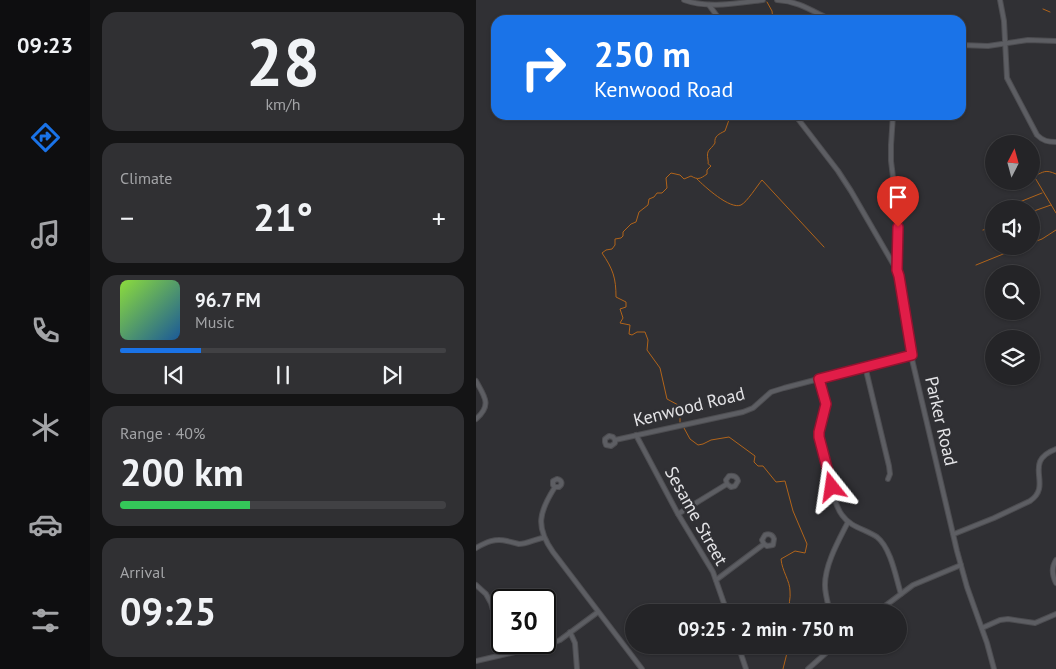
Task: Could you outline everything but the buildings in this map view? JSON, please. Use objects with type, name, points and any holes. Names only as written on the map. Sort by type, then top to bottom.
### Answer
[{"type":"street","points":[[684,0],[709,5],[763,0]]},
{"type":"street","points":[[777,0],[799,4],[821,15]]},
{"type":"street","points":[[1000,0],[1008,78],[1037,135],[1041,140],[1056,142]]},
{"type":"street","points":[[709,5],[716,15]]},
{"type":"street","points":[[966,46],[1028,40],[1056,41]]},
{"type":"street","name":"Parker Road","points":[[799,120],[847,184],[897,270],[912,355],[961,565],[994,669]]},
{"type":"street","points":[[892,120],[890,145],[897,209],[897,270]]},
{"type":"street","name":"Kenwood Road","points":[[615,440],[743,412],[753,408],[771,392],[912,355]]},
{"type":"street","points":[[865,366],[889,466],[890,474],[888,479]]},
{"type":"street","points":[[819,379],[826,404],[819,437],[837,506],[842,516],[848,522],[876,536],[884,544],[901,594]]},
{"type":"street","points":[[476,381],[486,400],[483,412],[476,419]]},
{"type":"street","name":"Sesame Street","points":[[636,435],[716,580],[724,604]]},
{"type":"street","points":[[954,534],[1033,500],[1040,488],[1038,468],[1040,462],[1046,453],[1056,450]]},
{"type":"street","points":[[678,514],[726,484]]},
{"type":"street","points":[[555,487],[543,508],[541,519],[544,538],[642,669]]},
{"type":"street","points":[[828,604],[825,590],[826,573],[848,522]]},
{"type":"street","points":[[476,548],[494,540],[522,544],[534,539],[544,538]]},
{"type":"street","points":[[716,580],[764,544]]},
{"type":"street","points":[[1056,560],[1052,571],[1056,583]]},
{"type":"street","points":[[888,604],[917,583],[961,565]]},
{"type":"street","points":[[476,585],[486,594],[491,603]]},
{"type":"street","points":[[556,642],[598,612]]},
{"type":"street","points":[[982,628],[1000,620],[1008,619],[1035,623],[1056,614]]},
{"type":"street","points":[[570,632],[575,643],[576,669]]},
{"type":"street","points":[[476,661],[504,654]]},
{"type":"street","points":[[741,654],[746,669]]},
{"type":"street","points":[[808,669],[825,654]]},
{"type":"waterway","points":[[767,2],[772,15]]},
{"type":"waterway","points":[[1043,9],[1050,12]]},
{"type":"waterway","points":[[680,422],[680,406],[667,399],[660,368],[647,350],[648,340],[645,332],[629,334],[630,325],[620,323],[623,318],[620,309],[626,307],[626,302],[616,297],[613,274],[602,253],[612,249],[615,245],[615,239],[621,238],[623,232],[636,222],[639,212],[648,205],[649,199],[657,193],[662,193],[667,188],[666,178],[671,173],[680,175],[684,179],[691,176],[699,178],[707,174],[707,170],[711,166],[708,164],[708,152],[715,143],[716,137],[725,131],[729,120]]},
{"type":"waterway","points":[[1056,174],[1047,171],[1034,176],[1056,213]]},
{"type":"waterway","points":[[697,179],[724,201],[736,206],[746,201],[762,180],[824,247]]},
{"type":"waterway","points":[[1024,200],[1042,193]]},
{"type":"waterway","points":[[1040,209],[1051,205]]},
{"type":"waterway","points":[[1040,240],[1056,230]]},
{"type":"waterway","points":[[976,265],[1001,255]]},
{"type":"waterway","points":[[684,428],[690,439],[698,445],[711,440],[729,437],[755,456],[754,462],[758,466],[763,466],[776,482],[785,481],[793,511],[807,544],[805,553],[795,551],[781,559],[790,587],[789,604]]},
{"type":"waterway","points":[[783,669],[787,654]]},
{"type":"route","points":[[832,487],[819,437],[826,404],[819,379],[912,355],[897,270],[898,227]]}]
